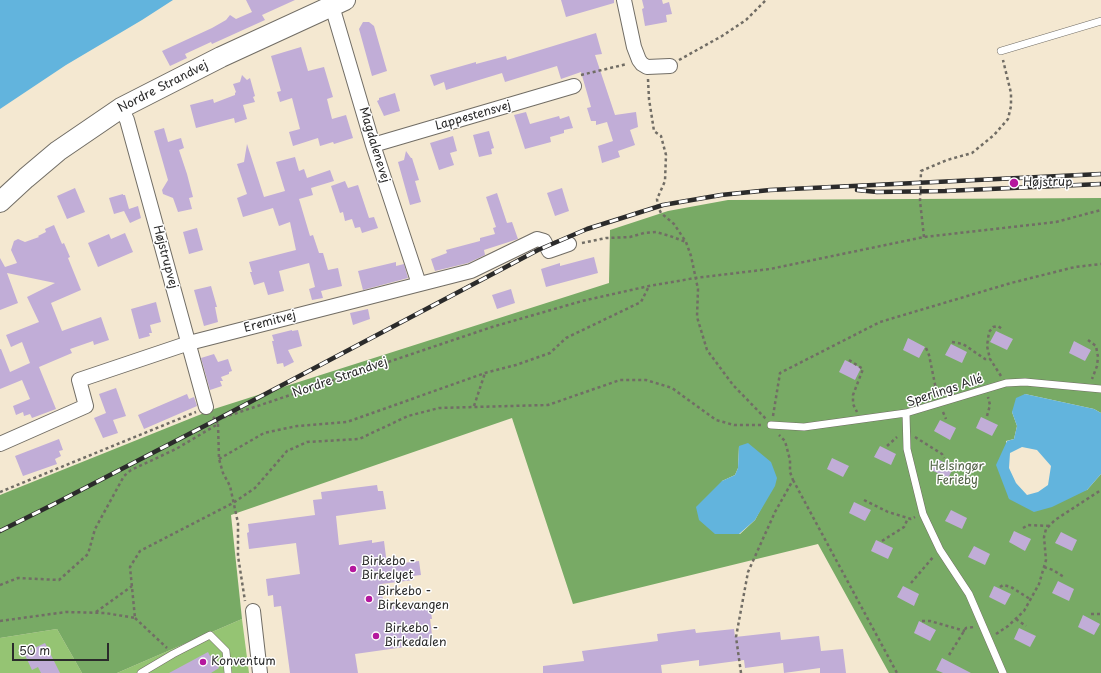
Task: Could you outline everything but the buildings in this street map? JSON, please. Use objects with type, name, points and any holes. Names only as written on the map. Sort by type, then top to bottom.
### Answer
[{"type":"main road","name":"Nordre Strandvej","points":[[0,202],[58,151],[122,108],[220,57],[338,3]]},
{"type":"street","points":[[624,0],[634,47],[643,64],[670,66]]},
{"type":"street","name":"Magdalenevej","points":[[338,3],[373,145],[419,284]]},
{"type":"street","name":"Lappestensvej","points":[[373,145],[574,86]]},
{"type":"street","name":"Højstrupvej","points":[[122,108],[127,120],[206,407]]},
{"type":"street","name":"Eremitvej","points":[[0,444],[86,406],[79,380],[188,343],[471,271],[537,239],[544,241],[549,252],[569,244]]},
{"type":"street","points":[[253,611],[260,673]]},
{"type":"lane","points":[[1000,51],[1101,21]]},
{"type":"lane","name":"Sperlings Allé","points":[[1003,673],[968,594],[940,550],[923,514],[907,449],[906,412],[1006,383],[1025,382],[1101,389]]},
{"type":"lane","points":[[771,425],[804,427],[906,412]]},
{"type":"lane","points":[[141,673],[173,654],[210,635],[226,651],[228,673]]},
{"type":"path","points":[[670,66],[722,36],[746,20],[766,0]]},
{"type":"path","points":[[924,237],[920,201],[921,170],[947,160],[972,153],[1008,120],[1011,106],[1011,93],[1000,51]]},
{"type":"path","points":[[574,86],[575,77],[643,64],[654,131],[661,136],[666,155],[665,181],[657,199],[658,207],[661,213],[674,224],[686,242],[691,256],[698,289],[697,317],[707,350],[733,384],[785,441],[790,460],[790,472],[793,480],[897,673]]},
{"type":"path","name":"Nordre Strandvej","points":[[216,420],[492,327],[582,301],[649,286],[695,278],[770,269],[924,237],[1056,222],[1101,210]]},
{"type":"path","points":[[569,244],[656,232],[686,242]]},
{"type":"path","points":[[771,425],[780,373],[880,322],[1011,283],[1075,267],[1101,264]]},
{"type":"path","points":[[219,459],[250,439],[264,433],[297,426],[347,422],[485,373],[516,365],[550,353],[566,338],[641,302],[649,286]]},
{"type":"path","points":[[1002,329],[998,326],[993,327],[989,332],[987,346],[990,359],[1006,383]]},
{"type":"path","points":[[1088,340],[1096,346],[1098,357],[1097,366],[1089,387]]},
{"type":"path","points":[[952,342],[963,344],[985,359],[990,359]]},
{"type":"path","points":[[926,348],[929,355],[939,402]]},
{"type":"path","points":[[849,360],[863,370],[853,395],[854,404],[861,419]]},
{"type":"path","points":[[474,406],[485,373]]},
{"type":"path","points":[[135,618],[130,567],[140,551],[233,503],[255,488],[287,451],[307,442],[359,439],[408,416],[439,408],[548,405],[620,380],[646,380],[672,388],[716,420],[734,424],[771,425]]},
{"type":"path","points":[[985,389],[990,405],[987,416]]},
{"type":"path","points":[[0,492],[206,407],[218,424],[219,459],[223,473],[230,486],[238,523],[238,556],[244,600],[253,611]]},
{"type":"path","points":[[0,585],[18,578],[59,580],[88,554],[95,529],[124,476],[131,470],[176,449],[218,424]]},
{"type":"path","points":[[741,673],[736,636],[748,572],[775,512],[793,480]]},
{"type":"path","points":[[988,639],[1008,626],[1024,611],[1039,584],[1046,560],[1044,537],[1046,529],[1055,520],[1101,490]]},
{"type":"path","points":[[864,500],[888,512],[911,519],[923,514]]},
{"type":"path","points":[[882,541],[904,527],[908,518]]},
{"type":"path","points":[[1023,528],[1028,525],[1049,526]]},
{"type":"path","points":[[911,583],[940,550]]},
{"type":"path","points":[[1044,566],[1064,577]]},
{"type":"path","points":[[96,612],[132,585]]},
{"type":"path","points":[[1000,587],[1003,585],[1011,587],[1030,599]]},
{"type":"path","points":[[0,621],[66,612],[96,612],[135,618],[173,654]]},
{"type":"path","points":[[1091,614],[1101,614]]},
{"type":"path","points":[[1016,619],[1026,626]]},
{"type":"path","points":[[922,621],[930,621],[965,631]]},
{"type":"path","points":[[949,655],[966,628],[982,625]]},
{"type":"green space","name":"Helsingør Ferieby","points":[[1101,198],[1101,413],[1094,409],[1025,394],[1012,412],[1017,426],[1014,439],[1006,441],[1009,499],[1087,490],[1101,474],[1101,673],[889,673],[818,544],[573,604],[512,418],[231,515],[242,619],[117,673],[82,673],[57,629],[0,638],[0,495],[214,409],[609,283],[610,230],[668,211],[728,200]],"holes":[[[739,446],[764,503],[755,520],[740,534],[715,534],[722,481],[735,475],[738,468]]]},
{"type":"green space","points":[[242,619],[249,673],[117,673]]},
{"type":"green space","points":[[57,629],[82,673],[0,673],[0,638]]},
{"type":"water","points":[[0,0],[173,0],[66,65],[0,109]]},
{"type":"water","points":[[1025,394],[1094,409],[1101,413],[1101,474],[1087,490],[1052,507],[1034,512],[1009,499],[996,465],[1007,441],[1014,439],[1017,426],[1012,412],[1016,398]],"holes":[[[1022,447],[1037,450],[1051,466],[1048,485],[1038,492],[1027,495],[1016,483],[1009,468],[1010,453]]]},
{"type":"water","points":[[748,443],[771,462],[777,478],[775,486],[755,520],[739,534],[715,534],[699,520],[696,507],[722,481],[735,475],[738,468],[739,446]]},
{"type":"railway","points":[[0,531],[216,420],[538,250],[587,229],[663,205],[721,195],[770,190],[1101,174]]},
{"type":"railway","points":[[857,190],[877,192],[945,191],[1101,184]]},
{"type":"place","name":"Højstrup","points":[[1014,183]]},
{"type":"place","name":"Birkebo - Birkelyet","points":[[353,569]]},
{"type":"place","name":"Birkebo - Birkevangen","points":[[369,599]]},
{"type":"place","name":"Birkebo - Birkedalen","points":[[376,636]]},
{"type":"place","name":"Konventum","points":[[203,662]]}]
